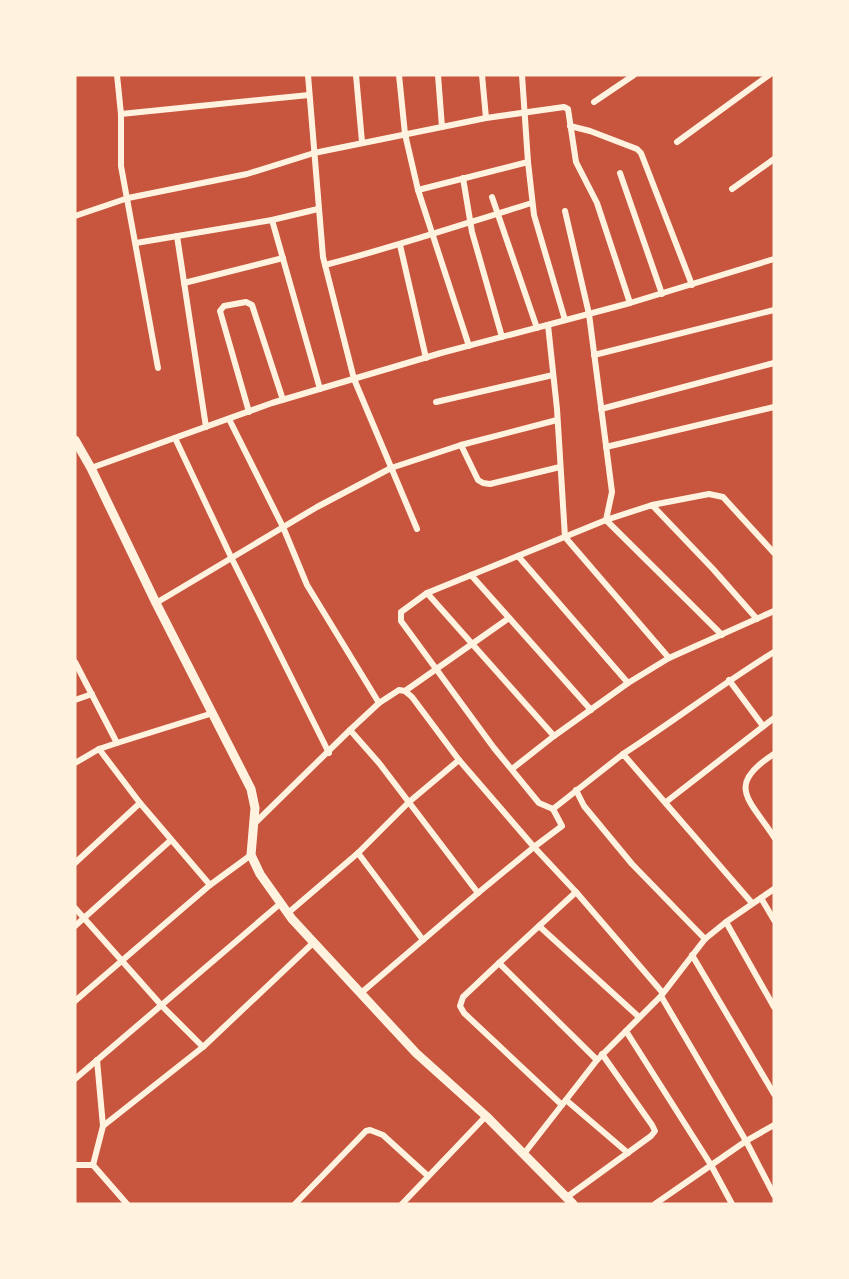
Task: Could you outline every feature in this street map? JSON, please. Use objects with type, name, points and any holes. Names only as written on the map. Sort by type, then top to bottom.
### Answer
[{"type":"street","points":[[117,75],[121,114],[121,166],[158,368]]},
{"type":"street","points":[[308,75],[318,209],[325,265],[354,379],[417,529]]},
{"type":"street","points":[[356,75],[362,142]]},
{"type":"street","points":[[399,75],[405,134],[418,190],[469,346]]},
{"type":"street","points":[[438,75],[442,127]]},
{"type":"street","points":[[482,75],[486,118]]},
{"type":"street","points":[[522,75],[534,215],[565,320]]},
{"type":"street","points":[[594,102],[634,75]]},
{"type":"street","points":[[677,142],[769,75]]},
{"type":"street","points":[[121,114],[309,95]]},
{"type":"street","points":[[75,216],[128,198],[247,174],[314,153],[362,142],[486,118],[567,108],[576,162],[595,197],[630,303]]},
{"type":"street","points":[[570,126],[590,130],[637,149],[641,153],[692,285]]},
{"type":"street","points":[[732,189],[774,159]]},
{"type":"street","points":[[418,190],[528,162]]},
{"type":"street","points":[[620,173],[662,294]]},
{"type":"street","points":[[463,178],[470,221],[502,337]]},
{"type":"street","points":[[492,197],[537,328]]},
{"type":"street","points":[[325,265],[400,245],[532,203]]},
{"type":"street","points":[[136,243],[272,220],[318,209]]},
{"type":"street","points":[[565,211],[589,314],[602,409],[612,492],[606,520]]},
{"type":"street","points":[[272,220],[320,389]]},
{"type":"street","points":[[177,236],[206,427]]},
{"type":"street","points":[[400,245],[426,358]]},
{"type":"street","points":[[184,283],[283,258]]},
{"type":"street","points":[[91,468],[283,400],[426,358],[662,294],[774,259]]},
{"type":"street","points":[[249,411],[220,311],[224,306],[246,302],[252,305],[283,400]]},
{"type":"street","points":[[594,355],[774,310]]},
{"type":"street","points":[[548,325],[565,537],[669,658]]},
{"type":"street","points":[[602,409],[774,363]]},
{"type":"street","points":[[436,402],[553,375]]},
{"type":"street","points":[[606,447],[774,407]]},
{"type":"street","points":[[228,419],[283,527],[307,585],[379,703]]},
{"type":"street","points":[[156,603],[283,527],[391,468],[460,445],[557,420]]},
{"type":"street","points":[[175,438],[231,557],[329,753]]},
{"type":"street","points":[[75,440],[251,789],[255,808],[251,855],[260,874],[288,913],[416,1053],[486,1116],[570,1200],[655,1131],[600,1057],[499,963]]},
{"type":"street","points":[[460,445],[478,480],[483,483],[490,484],[560,467]]},
{"type":"street","points":[[361,993],[478,893],[562,826],[553,809],[539,802],[437,670],[401,621],[401,612],[427,593],[606,520],[652,505],[709,494],[723,497],[774,553]]},
{"type":"street","points":[[652,505],[714,569],[757,619]]},
{"type":"street","points":[[606,520],[722,635]]},
{"type":"street","points":[[518,556],[628,683]]},
{"type":"street","points":[[471,575],[591,710]]},
{"type":"street","points":[[427,593],[554,736]]},
{"type":"street","points":[[512,769],[628,683],[669,658],[774,611]]},
{"type":"street","points":[[405,691],[509,618]]},
{"type":"street","points":[[553,809],[623,754],[679,718],[729,680],[774,652]]},
{"type":"street","points":[[75,663],[117,743]]},
{"type":"street","points":[[729,680],[763,726]]},
{"type":"street","points":[[253,825],[379,703],[390,694],[399,690],[405,691],[412,697],[459,760],[576,892],[662,994],[746,1141],[774,1195]]},
{"type":"street","points":[[75,700],[92,694]]},
{"type":"street","points":[[75,764],[99,749],[213,713]]},
{"type":"street","points":[[666,802],[774,718]]},
{"type":"street","points":[[350,730],[409,802],[478,893]]},
{"type":"street","points":[[99,749],[140,803],[210,885]]},
{"type":"street","points":[[623,754],[752,903]]},
{"type":"street","points":[[774,754],[753,770],[744,786],[747,795],[774,837]]},
{"type":"street","points":[[288,913],[358,853],[409,802],[459,760]]},
{"type":"street","points":[[576,790],[584,806],[632,864],[705,939]]},
{"type":"street","points":[[75,863],[140,803]]},
{"type":"street","points":[[75,926],[171,840]]},
{"type":"street","points":[[358,853],[423,940]]},
{"type":"street","points":[[75,1001],[210,885],[251,855]]},
{"type":"street","points":[[523,1155],[600,1057],[662,994],[705,939],[774,889]]},
{"type":"street","points":[[576,892],[462,997],[460,1006],[464,1013],[564,1102],[628,1153]]},
{"type":"street","points":[[761,898],[774,920]]},
{"type":"street","points":[[75,1079],[281,903]]},
{"type":"street","points":[[75,908],[162,1006],[203,1047]]},
{"type":"street","points":[[726,922],[774,1007]]},
{"type":"street","points":[[539,926],[639,1017]]},
{"type":"street","points":[[103,1126],[203,1047],[314,942]]},
{"type":"street","points":[[692,955],[774,1095]]},
{"type":"street","points":[[626,1030],[711,1165],[732,1204]]},
{"type":"street","points":[[93,1165],[103,1126],[98,1060]]},
{"type":"street","points":[[402,1204],[486,1116]]},
{"type":"street","points":[[655,1204],[746,1141],[774,1125]]},
{"type":"street","points":[[296,1204],[366,1131],[370,1130],[383,1135],[428,1176]]},
{"type":"street","points":[[75,1165],[93,1165],[127,1204]]}]
